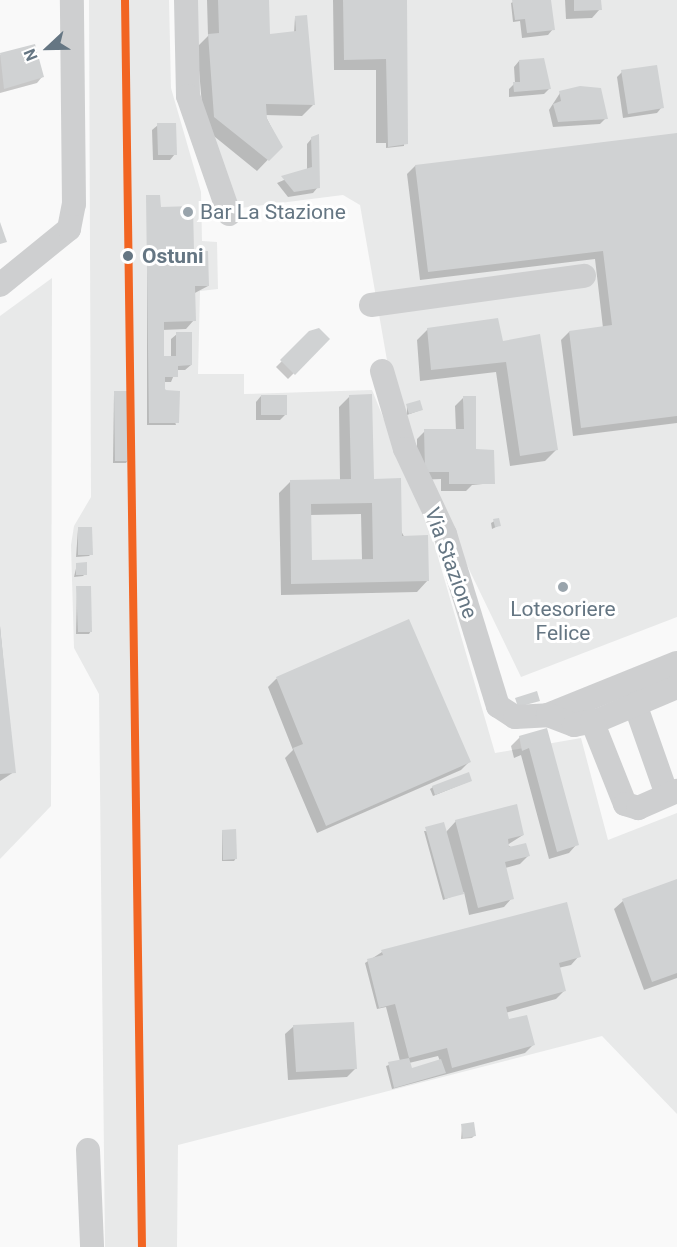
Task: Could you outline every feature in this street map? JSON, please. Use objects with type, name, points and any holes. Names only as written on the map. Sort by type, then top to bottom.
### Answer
[{"type":"street","points":[[0,285],[69,229],[74,204],[72,0]]},
{"type":"street","points":[[186,0],[188,96],[229,214]]},
{"type":"street","points":[[371,305],[584,276]]},
{"type":"street","name":"Via Stazione","points":[[382,371],[405,449],[445,534],[498,706],[515,717],[548,715]]},
{"type":"street","points":[[548,715],[677,663]]},
{"type":"street","points":[[548,715],[574,725],[592,721],[677,687]]},
{"type":"street","points":[[592,721],[625,804],[638,808],[672,793],[635,704]]},
{"type":"street","points":[[88,1150],[92,1247]]},
{"type":"shaded area","points":[[89,0],[169,0],[171,88],[201,192],[202,241],[217,242],[218,289],[200,291],[198,374],[244,374],[244,394],[372,390],[433,540],[495,753],[581,738],[608,840],[677,813],[677,1114],[602,1036],[178,1145],[177,1247],[105,1247],[99,694],[74,648],[71,545],[74,526],[91,497]]},
{"type":"shaded area","points":[[190,0],[677,0],[677,617],[521,677],[411,449],[388,366],[360,205],[343,195],[233,209],[193,95]]},
{"type":"shaded area","points":[[52,278],[51,806],[0,859],[0,316]]},
{"type":"building","points":[[218,0],[269,0],[270,34],[296,31],[295,16],[307,15],[315,105],[266,104],[267,119],[283,147],[269,161],[214,117],[208,34],[219,33]]},
{"type":"building","points":[[343,0],[407,0],[408,144],[388,147],[386,59],[344,60]]},
{"type":"building","points":[[512,0],[551,0],[555,30],[527,33],[525,19],[515,20]]},
{"type":"building","points":[[574,0],[601,0],[602,10],[574,11]]},
{"type":"building","points":[[35,44],[44,77],[4,89],[0,53]]},
{"type":"building","points":[[544,58],[551,89],[514,92],[513,82],[520,82],[519,60]]},
{"type":"building","points":[[657,65],[664,108],[628,114],[621,70]]},
{"type":"building","points":[[580,86],[601,88],[608,119],[558,122],[553,104],[561,101],[559,91]]},
{"type":"building","points":[[157,123],[176,123],[177,155],[158,155]]},
{"type":"building","points":[[677,133],[677,416],[581,428],[569,331],[612,325],[603,251],[428,272],[415,165]]},
{"type":"building","points":[[319,134],[320,188],[294,192],[281,176],[312,167],[311,137]]},
{"type":"building","points":[[146,195],[160,195],[161,207],[193,206],[194,251],[208,251],[209,286],[195,286],[196,321],[164,322],[164,356],[176,356],[176,332],[192,332],[192,365],[178,366],[178,377],[165,377],[165,390],[180,391],[179,423],[149,423]]},
{"type":"building","points":[[0,222],[7,242],[0,244]]},
{"type":"building","points":[[498,318],[503,341],[540,334],[558,450],[520,456],[506,362],[431,370],[427,328]]},
{"type":"building","points":[[319,328],[330,339],[295,375],[280,360],[309,331]]},
{"type":"building","points":[[114,391],[128,391],[130,461],[115,461]]},
{"type":"building","points":[[372,394],[374,479],[401,478],[402,536],[428,535],[429,581],[291,584],[290,480],[351,479],[349,395]],"holes":[[[372,503],[373,559],[312,560],[311,504]]]},
{"type":"building","points":[[261,395],[287,395],[287,415],[261,415]]},
{"type":"building","points":[[463,396],[476,396],[476,449],[494,450],[495,484],[449,484],[449,472],[425,472],[424,429],[464,429]]},
{"type":"building","points":[[420,400],[423,410],[409,414],[406,404]]},
{"type":"building","points":[[499,518],[501,526],[495,527],[493,519]]},
{"type":"building","points":[[78,527],[92,527],[93,555],[78,555]]},
{"type":"building","points":[[87,562],[87,575],[76,575],[76,563]]},
{"type":"building","points":[[76,586],[91,586],[92,632],[78,632]]},
{"type":"building","points":[[409,619],[471,762],[326,826],[293,748],[303,744],[276,677]]},
{"type":"building","points":[[0,627],[16,773],[0,774]]},
{"type":"building","points":[[537,691],[540,701],[518,707],[515,698]]},
{"type":"building","points":[[547,728],[579,845],[557,852],[529,748],[522,751],[519,736]]},
{"type":"building","points":[[469,772],[472,781],[435,795],[432,786]]},
{"type":"building","points":[[517,804],[524,835],[508,839],[509,847],[526,843],[530,856],[505,862],[514,899],[478,908],[455,820]]},
{"type":"building","points":[[444,822],[464,894],[445,899],[425,827]]},
{"type":"building","points":[[236,829],[237,859],[223,860],[222,830]]},
{"type":"building","points":[[677,879],[677,973],[652,982],[622,899]]},
{"type":"building","points":[[567,902],[581,957],[559,963],[566,991],[506,1007],[509,1019],[527,1015],[535,1045],[452,1068],[447,1048],[409,1058],[395,1004],[379,1008],[367,959],[383,955],[381,950]]},
{"type":"building","points":[[354,1022],[357,1069],[296,1072],[293,1025]]},
{"type":"building","points":[[409,1058],[412,1068],[441,1059],[446,1073],[394,1088],[388,1062]]},
{"type":"building","points":[[474,1122],[476,1136],[463,1138],[461,1124]]},
{"type":"transit line","points":[[125,0],[142,1247]]},
{"type":"place","name":"Bar La Stazione","points":[[188,212]]},
{"type":"place","name":"Ostuni","points":[[128,256]]},
{"type":"place","name":"Lotesoriere Felice","points":[[563,587]]}]
